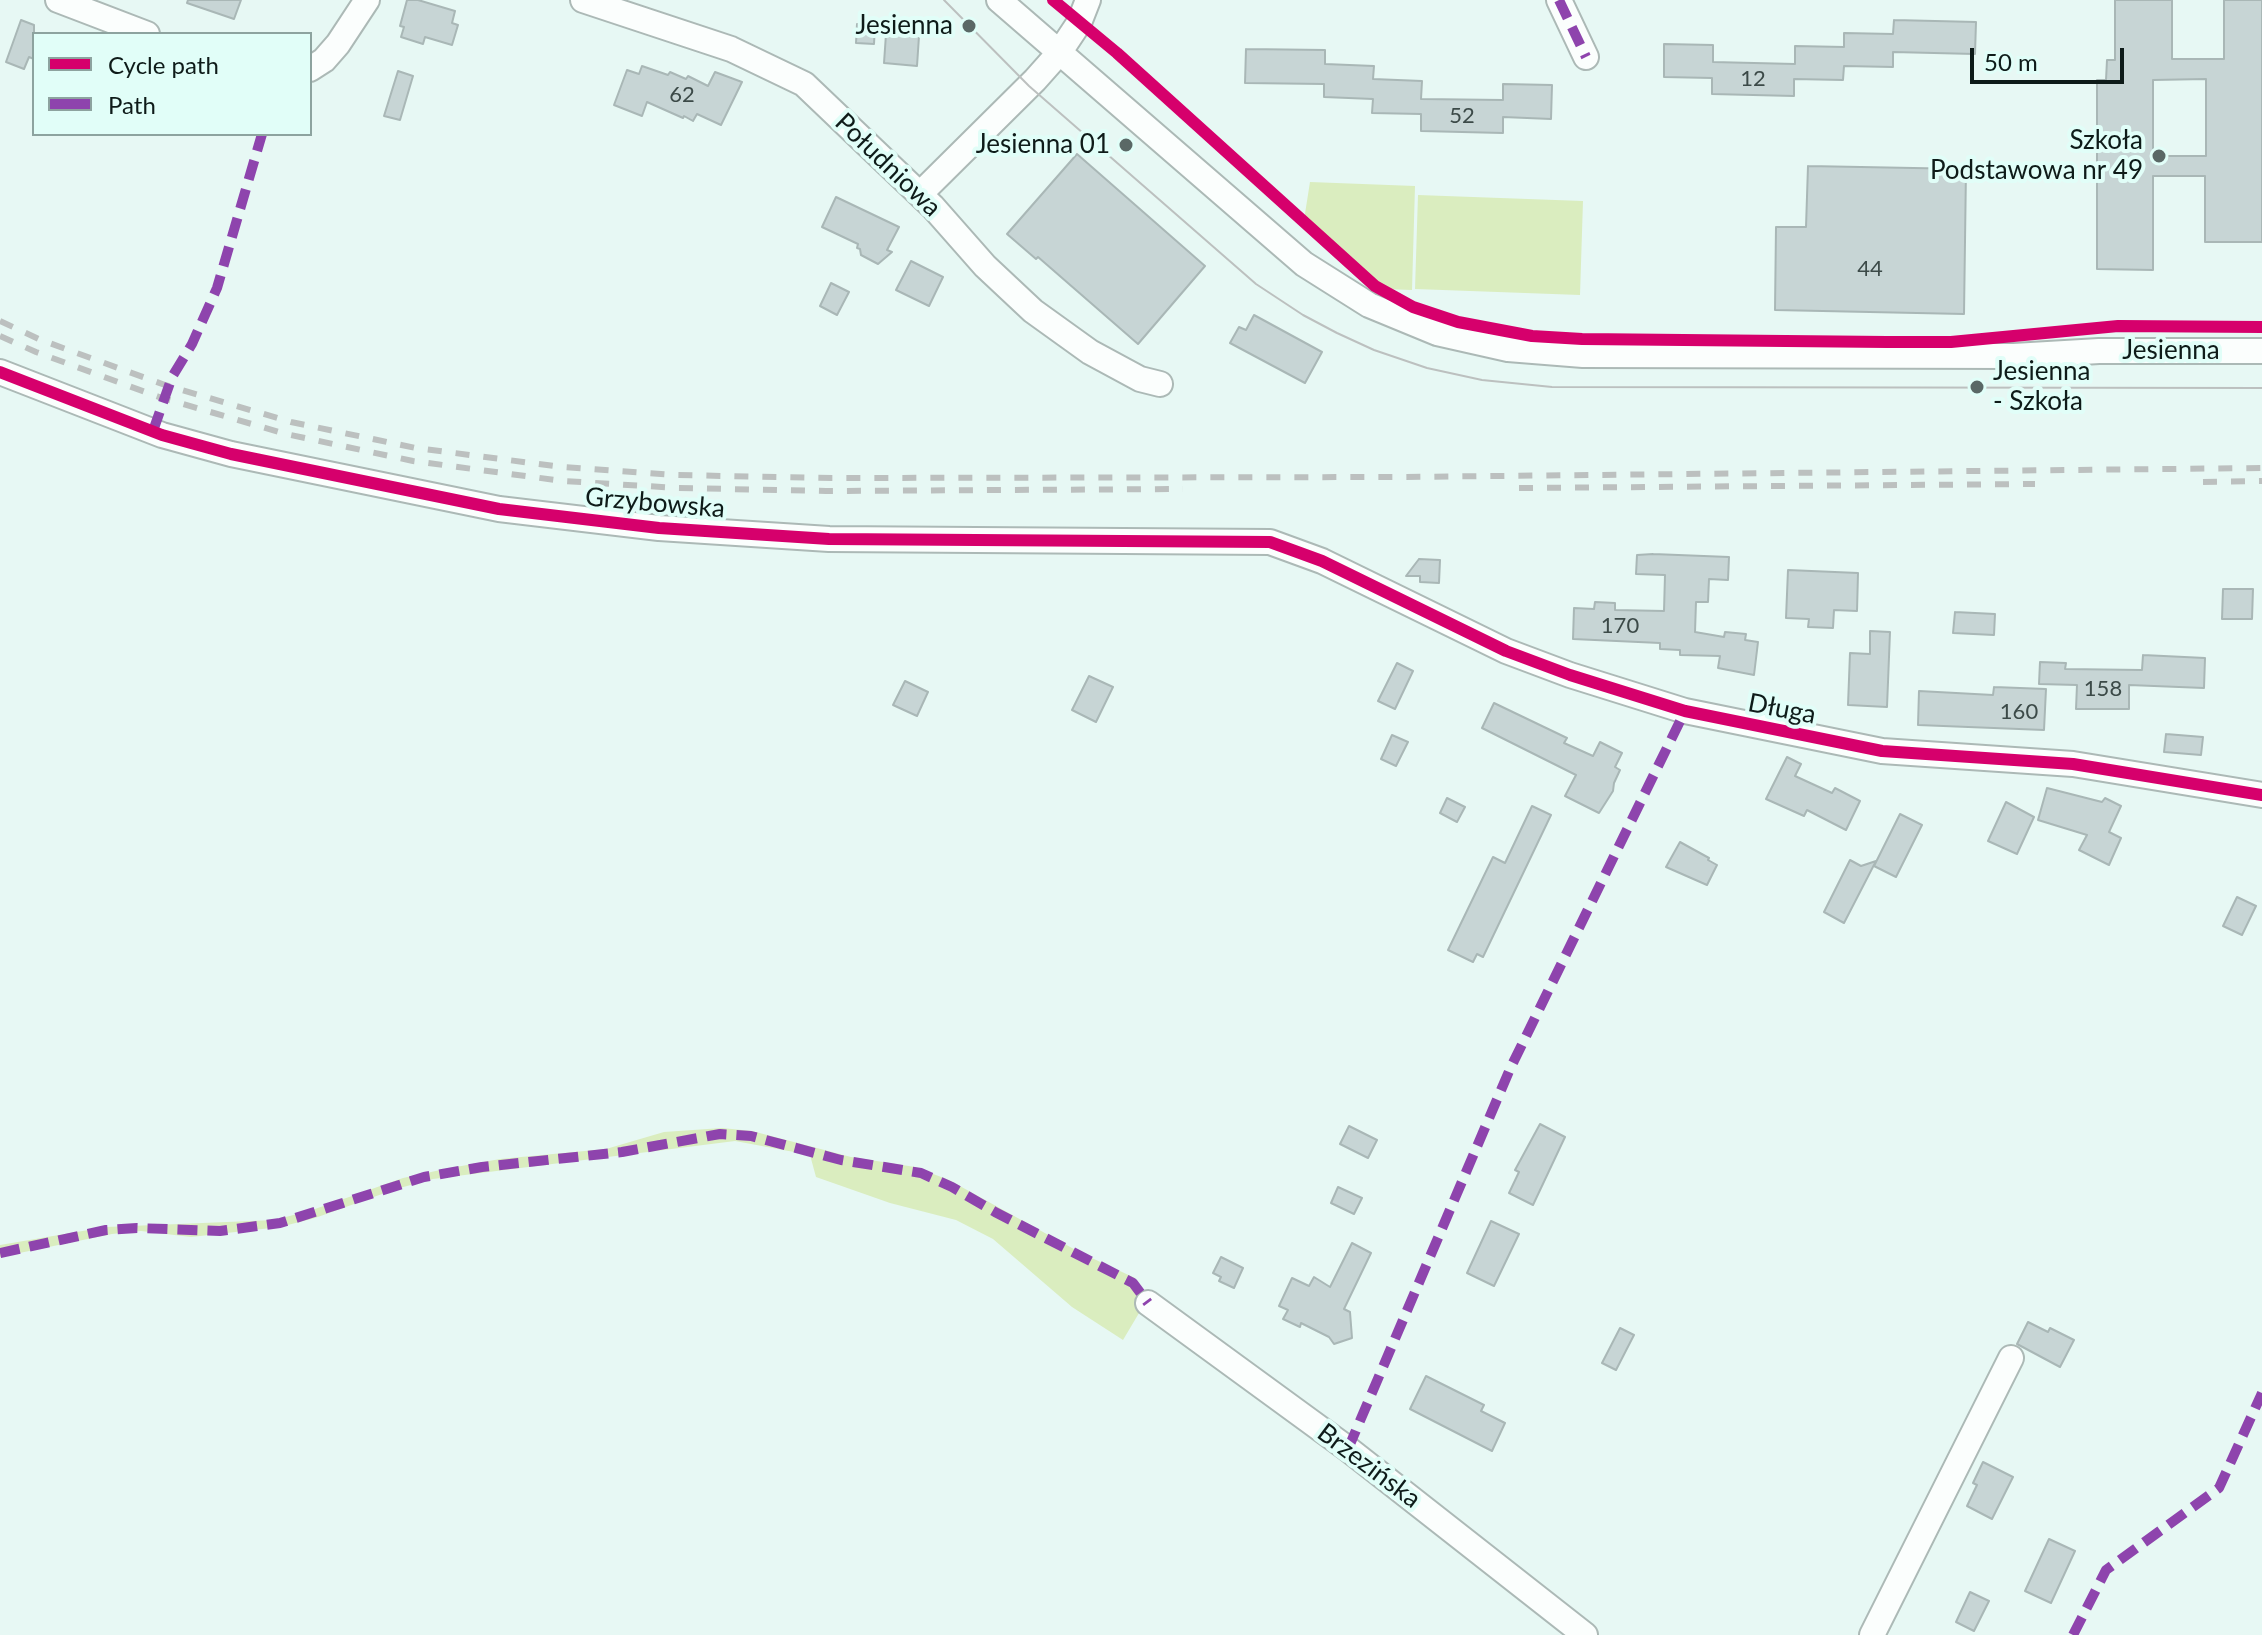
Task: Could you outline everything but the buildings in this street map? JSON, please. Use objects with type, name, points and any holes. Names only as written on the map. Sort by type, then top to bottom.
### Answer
[{"type":"street","points":[[58,0],[142,32]]},
{"type":"street","points":[[312,68],[338,44],[367,0]]},
{"type":"street","name":"Południowa","points":[[583,0],[731,49],[804,84],[920,194],[985,266],[1033,311],[1090,352],[1140,379],[1160,384]]},
{"type":"street","name":"Jesienna","points":[[999,0],[1304,264],[1369,305],[1437,333],[1474,343],[1547,354],[2014,356],[2099,351],[2262,351]]},
{"type":"street","points":[[920,194],[1059,53],[1079,23],[1088,0]]},
{"type":"street","points":[[1559,0],[1586,57]]},
{"type":"street","name":"Grzybowska","points":[[0,372],[162,435],[231,454],[499,509],[659,528],[829,539],[1270,542],[1322,561]]},
{"type":"street","name":"Długa","points":[[1322,561],[1506,651],[1570,675],[1685,711],[1882,751],[2073,764],[2262,795]]},
{"type":"street","name":"Brzezińska","points":[[1148,1303],[1348,1449],[1585,1635]]},
{"type":"street","points":[[1872,1635],[2011,1358]]},
{"type":"green space","points":[[1310,182],[1415,186],[1412,290],[1385,289],[1304,220]]},
{"type":"green space","points":[[1418,195],[1583,201],[1580,295],[1415,289]]},
{"type":"green space","points":[[722,1128],[752,1131],[851,1157],[915,1167],[949,1180],[1081,1253],[1135,1278],[1132,1286],[1142,1308],[1123,1340],[1072,1307],[993,1239],[956,1220],[890,1203],[816,1177],[810,1155],[735,1141],[433,1179],[280,1227],[191,1237],[141,1231],[112,1234],[0,1257],[0,1245],[106,1227],[275,1220],[403,1178],[445,1169],[500,1159],[606,1149],[664,1132]]},
{"type":"tram line","points":[[944,0],[1029,86],[1256,284],[1337,333],[1374,350],[1427,368],[1482,380],[1552,387],[2262,388]]},
{"type":"railway","points":[[0,321],[41,340],[165,385],[291,422],[416,448],[562,467],[674,475],[832,478],[1399,477],[2262,468]]},
{"type":"railway","points":[[0,336],[159,397],[286,434],[413,461],[563,481],[678,488],[826,491],[1183,489]]},
{"type":"railway","points":[[2203,482],[2262,481]]},
{"type":"railway","points":[[1519,488],[2035,484]]},
{"type":"marked path","points":[[1559,0],[1586,57]]},
{"type":"marked path","points":[[153,431],[172,377],[192,344],[217,288],[261,136]]},
{"type":"marked path","points":[[1348,1449],[1510,1069],[1685,711]]},
{"type":"marked path","points":[[0,1253],[106,1230],[220,1231],[280,1223],[424,1177],[482,1167],[622,1152],[720,1134],[751,1136],[841,1160],[921,1173],[1133,1283],[1148,1303]]},
{"type":"marked path","points":[[2073,1635],[2106,1570],[2219,1488],[2262,1393]]},
{"type":"cycle path","points":[[1053,0],[1117,53],[1375,286],[1413,307],[1458,322],[1532,336],[1582,339],[1887,342],[1951,342],[2118,326],[2262,327]]},
{"type":"cycle path","points":[[0,372],[162,435],[231,454],[499,509],[659,528],[829,539],[1270,542],[1322,561],[1506,651],[1570,675],[1685,711],[1882,751],[2073,764],[2262,795]]},
{"type":"place","name":"Jesienna","points":[[969,26]]},
{"type":"place","name":"Jesienna 01","points":[[1126,145]]},
{"type":"place","name":"Szkoła Podstawowa nr 49","points":[[2159,156]]},
{"type":"place","name":"Jesienna - Szkoła","points":[[1977,387]]}]
